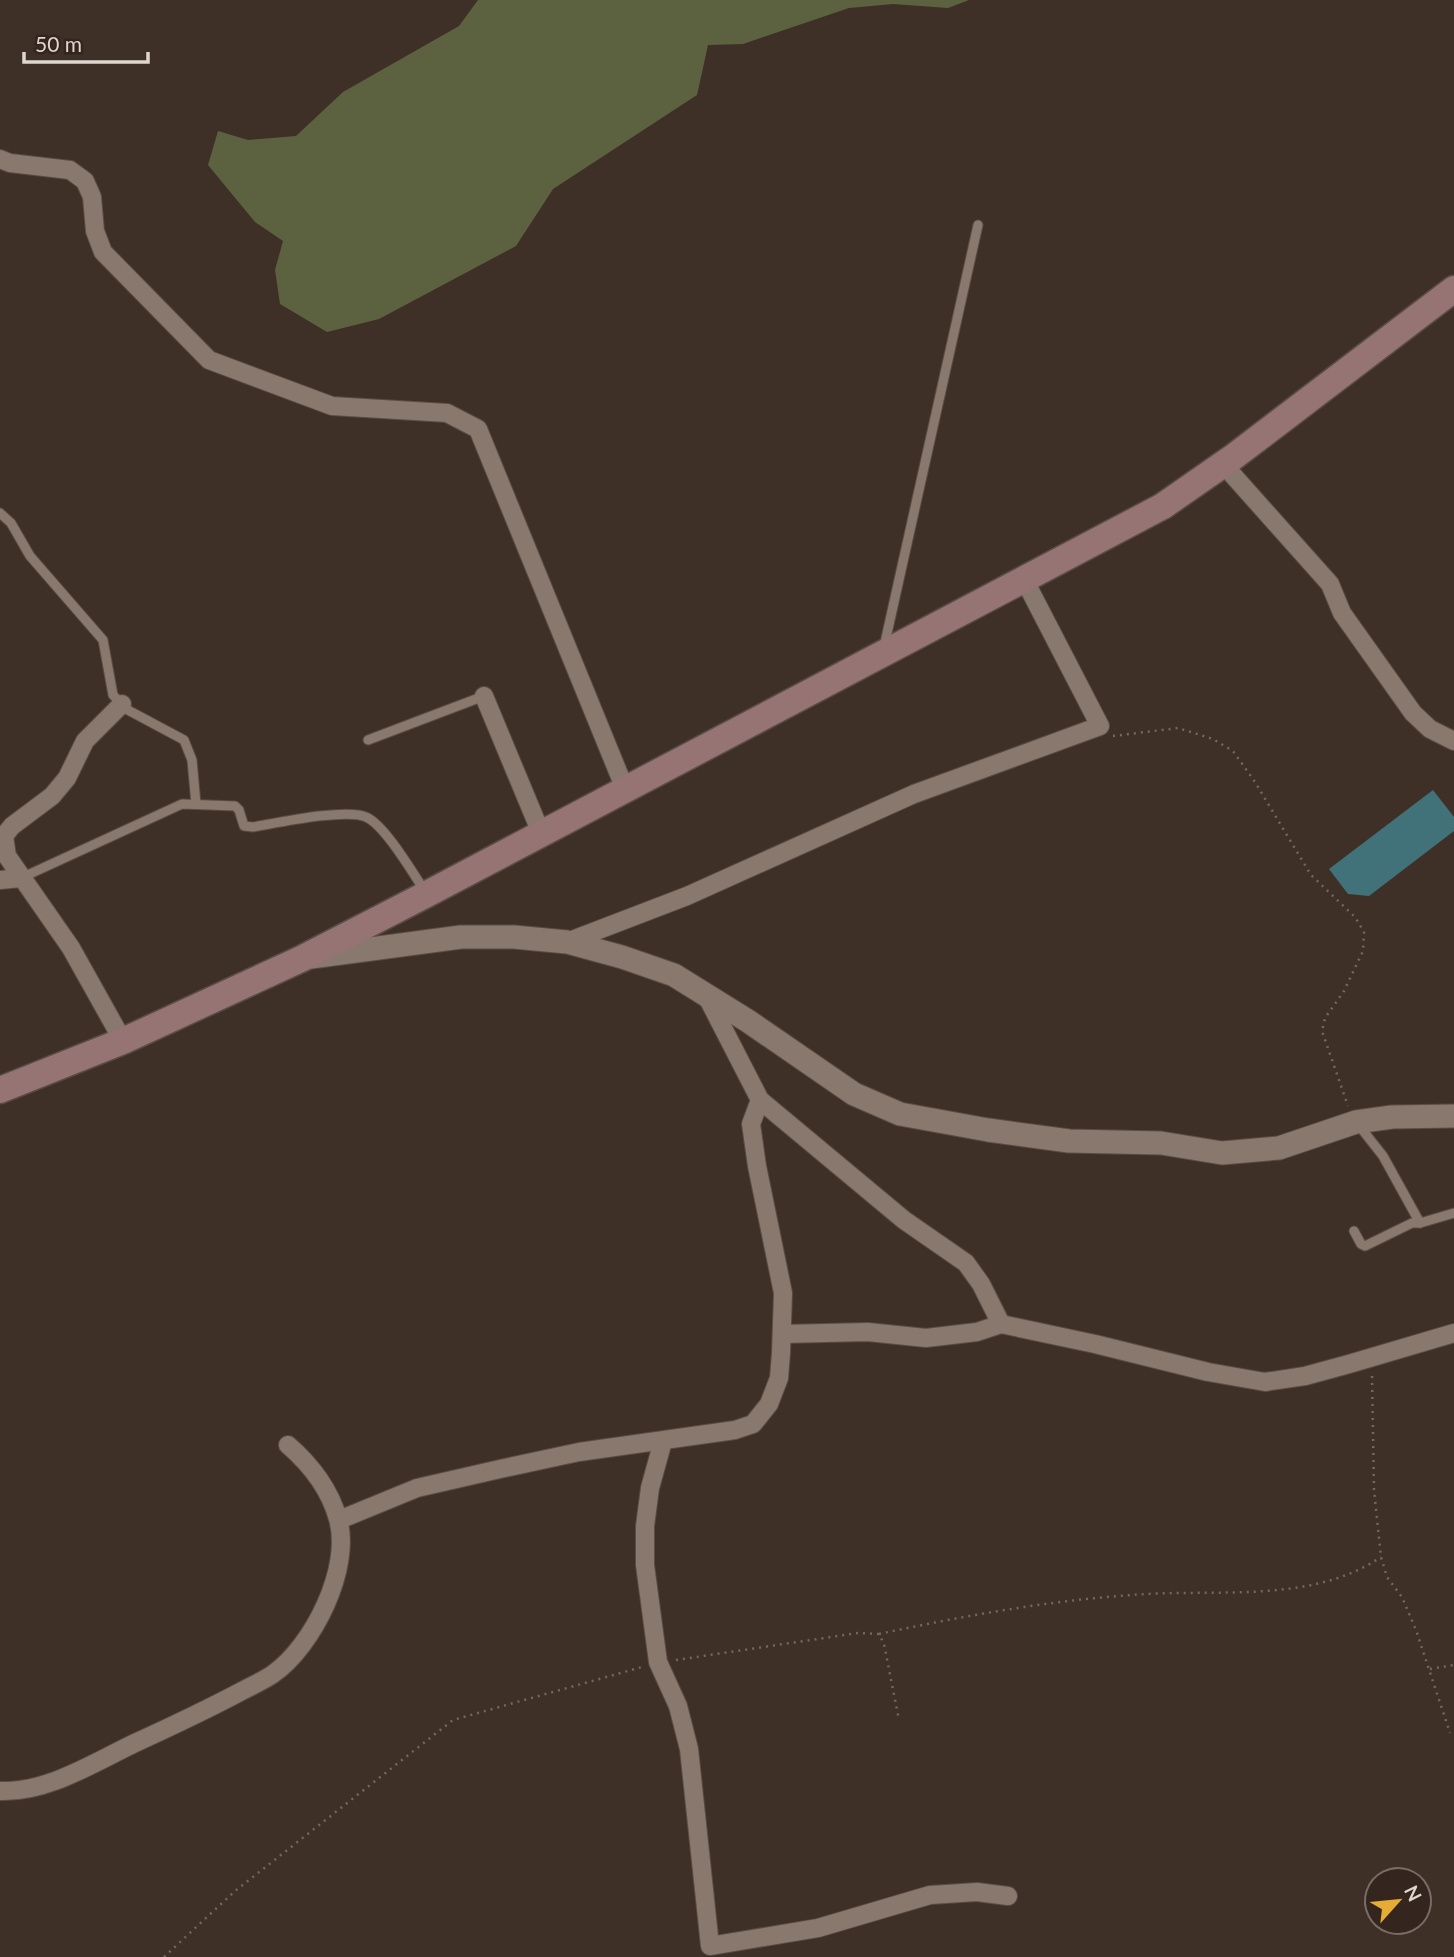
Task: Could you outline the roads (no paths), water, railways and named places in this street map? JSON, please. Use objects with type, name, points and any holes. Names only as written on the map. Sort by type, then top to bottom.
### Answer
[{"type":"main road","points":[[0,1090],[123,1041],[301,959],[1163,506],[1223,464],[1454,289]]},
{"type":"street","points":[[0,159],[10,163],[70,170],[85,181],[92,197],[95,231],[103,252],[209,360],[332,406],[447,413],[478,429],[625,789]]},
{"type":"street","points":[[1223,464],[1330,584],[1342,613],[1413,713],[1430,729],[1454,741]]},
{"type":"street","points":[[567,942],[687,896],[914,794],[1100,726],[1024,579]]},
{"type":"street","points":[[484,695],[541,833]]},
{"type":"street","points":[[122,704],[85,741],[67,778],[52,796],[12,826],[4,836],[7,856],[71,948],[123,1041]]},
{"type":"street","points":[[0,880],[21,878]]},
{"type":"street","points":[[301,959],[461,937],[514,937],[567,942],[674,975],[854,1094],[900,1114],[1069,1141],[1161,1143],[1222,1153],[1279,1148],[1356,1122],[1392,1117],[1454,1116]]},
{"type":"street","points":[[705,993],[760,1100],[904,1220],[966,1263],[981,1284],[1001,1324]]},
{"type":"street","points":[[339,1520],[417,1488],[579,1452],[735,1430],[753,1423],[769,1404],[779,1378],[783,1293],[751,1124],[760,1100]]},
{"type":"street","points":[[782,1334],[868,1332],[926,1338],[977,1332],[1001,1324],[1095,1343],[1208,1372],[1265,1382],[1305,1376],[1454,1332]]},
{"type":"street","points":[[663,1441],[650,1488],[645,1526],[645,1565],[658,1662],[678,1706],[689,1749],[709,1946],[818,1928],[930,1895],[977,1892],[1009,1896]]},
{"type":"street","points":[[0,1791],[46,1784],[205,1710],[274,1674],[303,1645],[323,1611],[334,1582],[341,1550],[339,1520],[310,1464],[288,1445]]},
{"type":"lane","points":[[882,655],[978,225]]},
{"type":"lane","points":[[0,513],[11,523],[30,556],[103,640],[113,695],[126,709],[184,740],[192,760],[196,804]]},
{"type":"lane","points":[[368,740],[484,695]]},
{"type":"lane","points":[[21,878],[182,804],[196,804],[235,806],[244,826],[253,827],[340,814],[366,816],[382,830],[427,894]]},
{"type":"lane","points":[[1356,1122],[1383,1156],[1420,1223]]},
{"type":"lane","points":[[1354,1231],[1365,1246],[1412,1223],[1454,1213]]},
{"type":"water","points":[[1433,790],[1454,817],[1454,831],[1369,896],[1348,894],[1329,869]]}]
